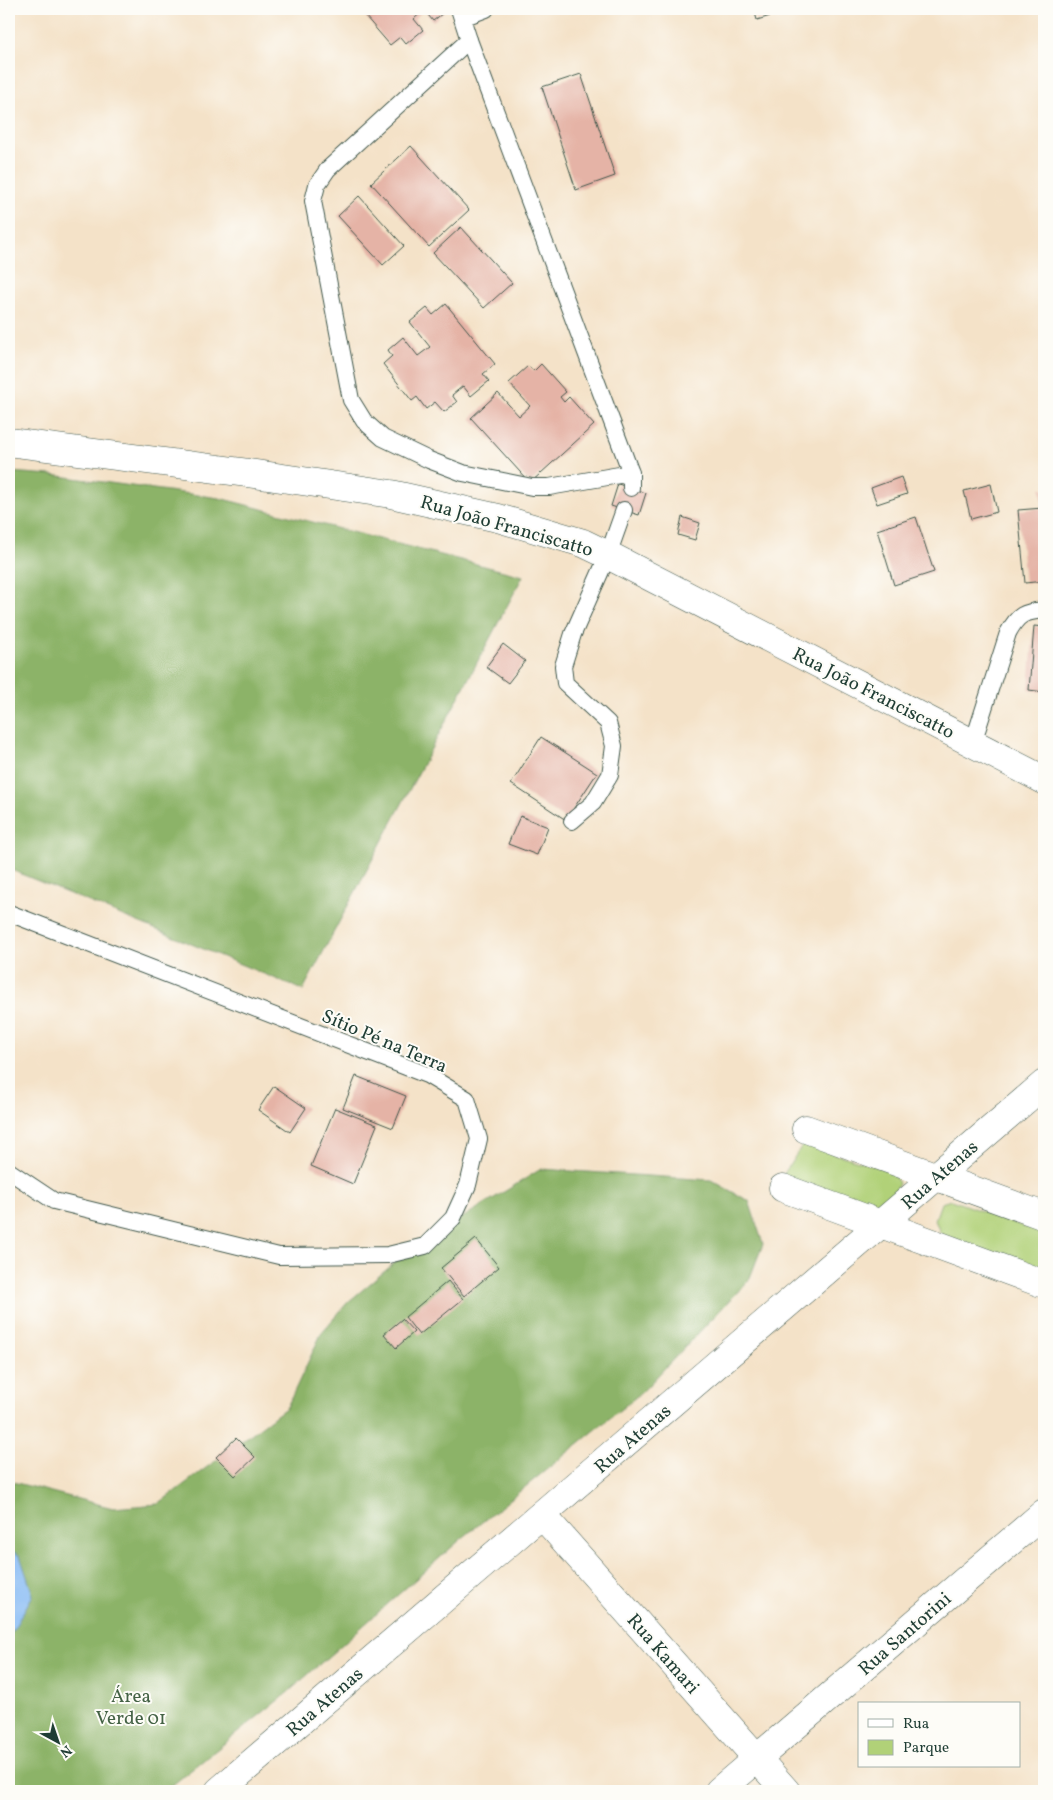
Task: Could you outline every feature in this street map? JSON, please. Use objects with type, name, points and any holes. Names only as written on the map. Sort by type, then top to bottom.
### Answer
[{"type":"street","name":"Rua João Franciscatto","points":[[9,442],[248,472],[391,494],[498,518],[583,543],[1044,780]]},
{"type":"street","name":"Rua Atenas","points":[[219,1791],[1044,1084]]},
{"type":"street","points":[[806,1129],[1044,1216]]},
{"type":"street","points":[[782,1188],[1044,1284]]},
{"type":"street","name":"Rua Santorini","points":[[719,1791],[1044,1513]]},
{"type":"street","name":"Rua Kamari","points":[[542,1515],[786,1791]]},
{"type":"lane","points":[[469,40],[328,169],[317,185],[313,201],[352,400],[364,421],[383,438],[429,460],[463,473],[532,487],[631,481],[469,40],[461,13],[486,9]]},
{"type":"lane","points":[[572,821],[593,803],[610,775],[614,746],[608,724],[565,682],[562,666],[573,634],[608,555],[624,510]]},
{"type":"lane","points":[[973,743],[1008,633],[1016,619],[1030,611],[1044,610]]},
{"type":"lane","name":"Sítio Pé na Terra","points":[[9,913],[427,1075],[467,1099],[479,1138],[468,1185],[453,1218],[425,1246],[388,1255],[278,1256],[54,1200],[9,1171]]},
{"type":"green space","points":[[9,472],[52,475],[219,498],[523,576],[303,990],[9,869]]},
{"type":"green space","points":[[803,1144],[891,1171],[899,1183],[890,1204],[879,1207],[782,1177]]},
{"type":"green space","name":"Área Verde 01","points":[[541,1169],[711,1180],[749,1201],[763,1244],[749,1280],[642,1392],[460,1540],[286,1694],[165,1791],[9,1791],[9,1481],[113,1508],[158,1504],[287,1407],[322,1332],[348,1302],[410,1250]]},
{"type":"green space","points":[[951,1200],[1044,1234],[1044,1273],[941,1235],[935,1220],[941,1203]]},
{"type":"water","points":[[9,1549],[20,1556],[33,1595],[9,1637]]},
{"type":"building","points":[[359,9],[448,9],[433,21],[424,10],[414,19],[423,30],[406,44],[400,37],[390,45]]},
{"type":"building","points":[[754,9],[794,9],[757,20]]},
{"type":"building","points":[[581,74],[615,176],[576,190],[542,87]]},
{"type":"building","points":[[411,146],[469,210],[429,247],[371,183]]},
{"type":"building","points":[[359,196],[404,246],[383,265],[338,216]]},
{"type":"building","points":[[461,227],[512,283],[484,308],[433,253]]},
{"type":"building","points":[[446,304],[495,364],[483,374],[489,381],[471,396],[463,386],[452,395],[457,402],[444,412],[435,402],[426,409],[417,397],[412,401],[383,364],[392,356],[388,350],[403,337],[418,356],[430,347],[410,322],[427,308],[433,315]]},
{"type":"building","points":[[541,364],[566,392],[560,397],[564,402],[569,397],[594,425],[530,483],[471,418],[498,393],[519,416],[530,406],[509,383],[528,366],[534,371]]},
{"type":"building","points":[[901,477],[907,494],[877,504],[871,488]]},
{"type":"building","points":[[618,484],[646,493],[639,515],[611,506]]},
{"type":"building","points":[[991,484],[997,512],[971,519],[964,491]]},
{"type":"building","points":[[1041,488],[1044,488],[1044,581],[1025,583],[1018,510],[1043,508]]},
{"type":"building","points":[[682,517],[700,523],[695,540],[678,535]]},
{"type":"building","points":[[916,517],[934,572],[894,585],[877,530]]},
{"type":"building","points":[[1034,626],[1044,627],[1044,692],[1029,690]]},
{"type":"building","points":[[503,644],[525,661],[508,683],[486,667]]},
{"type":"building","points":[[541,737],[597,773],[566,820],[511,784]]},
{"type":"building","points":[[520,816],[548,827],[537,855],[508,844]]},
{"type":"building","points":[[356,1076],[406,1096],[393,1128],[343,1108]]},
{"type":"building","points":[[274,1086],[306,1108],[290,1132],[258,1110]]},
{"type":"building","points":[[335,1108],[377,1125],[353,1184],[311,1166]]},
{"type":"building","points":[[476,1239],[499,1267],[464,1296],[441,1268]]},
{"type":"building","points":[[448,1281],[463,1299],[419,1335],[405,1317]]},
{"type":"building","points":[[402,1319],[414,1332],[396,1348],[384,1334]]},
{"type":"building","points":[[236,1438],[255,1457],[235,1476],[216,1457]]}]
